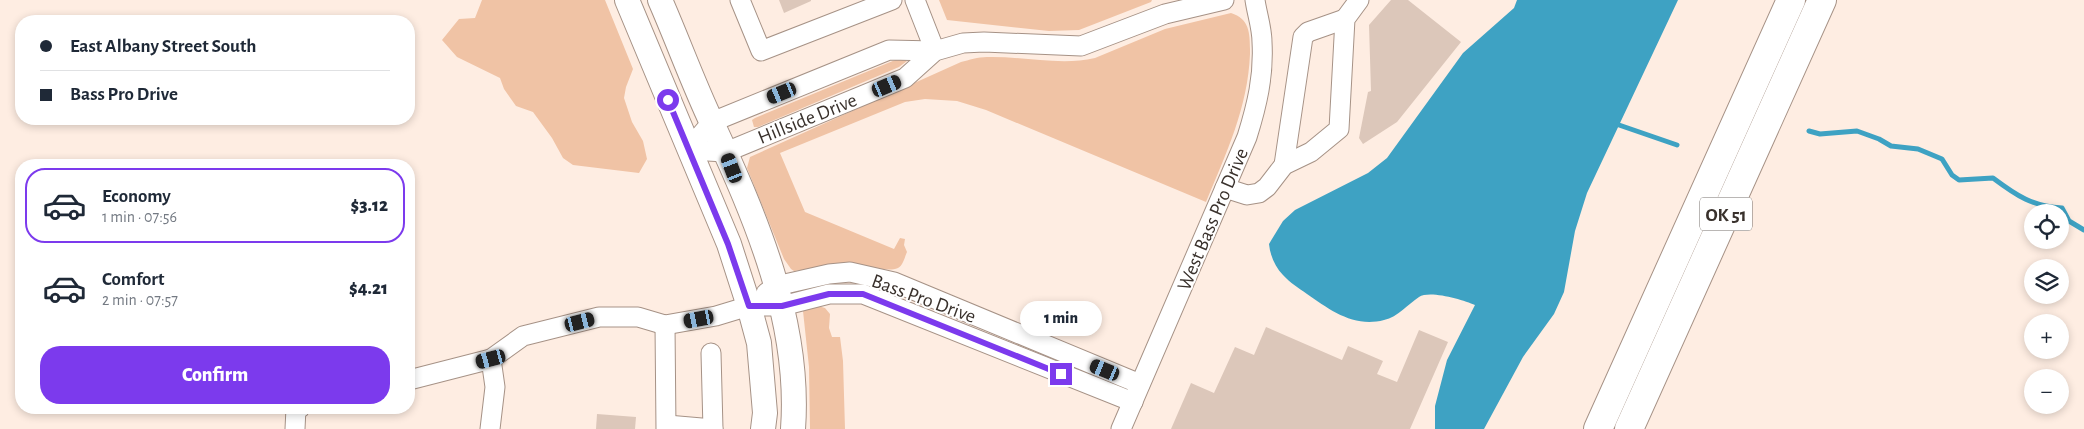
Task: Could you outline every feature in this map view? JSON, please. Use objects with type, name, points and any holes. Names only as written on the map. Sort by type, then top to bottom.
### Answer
[{"type":"highway","name":"OK 51","points":[[1598,429],[1791,0]]},
{"type":"highway","name":"OK 51","points":[[1629,429],[1822,0]]},
{"type":"main road","points":[[627,0],[728,244],[749,306],[759,343],[765,412],[763,429]]},
{"type":"main road","points":[[660,0],[726,152],[779,296],[791,351],[795,403],[793,429]]},
{"type":"street","points":[[740,0],[761,51],[865,5],[892,0]]},
{"type":"street","points":[[915,0],[935,50]]},
{"type":"street","name":"Hillside Drive","points":[[688,150],[712,122],[889,50],[935,50],[963,43],[984,42],[1081,46],[1165,14],[1224,0]]},
{"type":"street","name":"West Bass Pro Drive","points":[[1122,429],[1247,137],[1258,103],[1262,71],[1262,40],[1254,0]]},
{"type":"street","points":[[1225,188],[1248,196],[1259,193],[1267,187],[1284,165],[1311,152],[1339,129],[1345,19],[1359,0]]},
{"type":"street","points":[[1284,165],[1303,37],[1308,32],[1345,19]]},
{"type":"street","name":"Hillside Drive","points":[[688,150],[726,152],[905,78],[935,50]]},
{"type":"street","name":"Bass Pro Drive","points":[[665,325],[716,316],[779,296],[829,274],[850,272],[894,282],[1140,384]]},
{"type":"street","name":"Bass Pro Drive","points":[[779,296],[863,294],[1133,402]]},
{"type":"street","points":[[415,378],[491,359],[523,336],[599,317],[638,317],[665,325],[666,427],[713,429],[712,353]]},
{"type":"street","points":[[490,429],[495,387],[491,359]]},
{"type":"street","points":[[295,429],[296,414]]},
{"type":"shaded area","points":[[482,0],[605,0],[633,69],[624,98],[632,122],[643,141],[647,159],[639,173],[573,165],[563,158],[552,138],[533,112],[516,106],[504,89],[500,78],[457,57],[442,40],[459,19],[475,18]]},
{"type":"shaded area","points":[[939,0],[1152,0],[1079,30],[1049,31],[947,20]]},
{"type":"shaded area","points":[[1231,13],[1242,19],[1248,29],[1250,54],[1248,74],[1235,130],[1206,202],[986,110],[957,101],[925,99],[905,102],[780,153],[805,212],[894,249],[900,238],[905,239],[904,245],[907,252],[901,265],[898,268],[882,269],[857,264],[837,264],[794,271],[784,259],[747,168],[750,157],[961,62],[987,57],[1055,61],[1095,58],[1165,29]]},
{"type":"shaded area","points":[[900,58],[907,61],[899,67],[758,127],[754,127],[752,120],[755,118]]},
{"type":"shaded area","points":[[815,305],[825,308],[830,314],[829,328],[832,337],[840,337],[843,361],[845,429],[810,429],[809,367],[803,311]]},
{"type":"water","points":[[1517,0],[1678,0],[1587,193],[1575,231],[1564,292],[1554,314],[1523,357],[1484,429],[1435,429],[1435,406],[1447,360],[1475,305],[1447,296],[1424,295],[1384,320],[1363,322],[1353,320],[1325,306],[1280,272],[1275,265],[1269,244],[1283,221],[1295,210],[1368,173],[1387,158],[1463,53],[1514,8]]},
{"type":"building","points":[[779,0],[811,0],[811,1],[784,13]]},
{"type":"building","points":[[1391,0],[1408,0],[1461,42],[1397,122],[1363,144],[1359,138],[1368,92],[1371,91],[1369,25]]},
{"type":"building","points":[[1266,327],[1342,360],[1348,346],[1383,361],[1377,374],[1397,382],[1419,330],[1448,342],[1410,429],[1171,429],[1191,383],[1214,393],[1235,347],[1254,355]]},
{"type":"building","points":[[597,414],[636,417],[635,429],[596,429]]},
{"type":"waterway","points":[[1619,125],[1677,145]]},
{"type":"waterway","points":[[1809,131],[1820,134],[1857,131],[1879,139],[1891,146],[1918,149],[1942,159],[1952,175],[1959,180],[1993,178],[2025,199],[2042,205],[2062,208],[2069,221],[2084,230]]},
{"type":"route","points":[[668,100],[728,244],[749,306],[782,306],[829,294],[863,294],[1061,374]]}]
